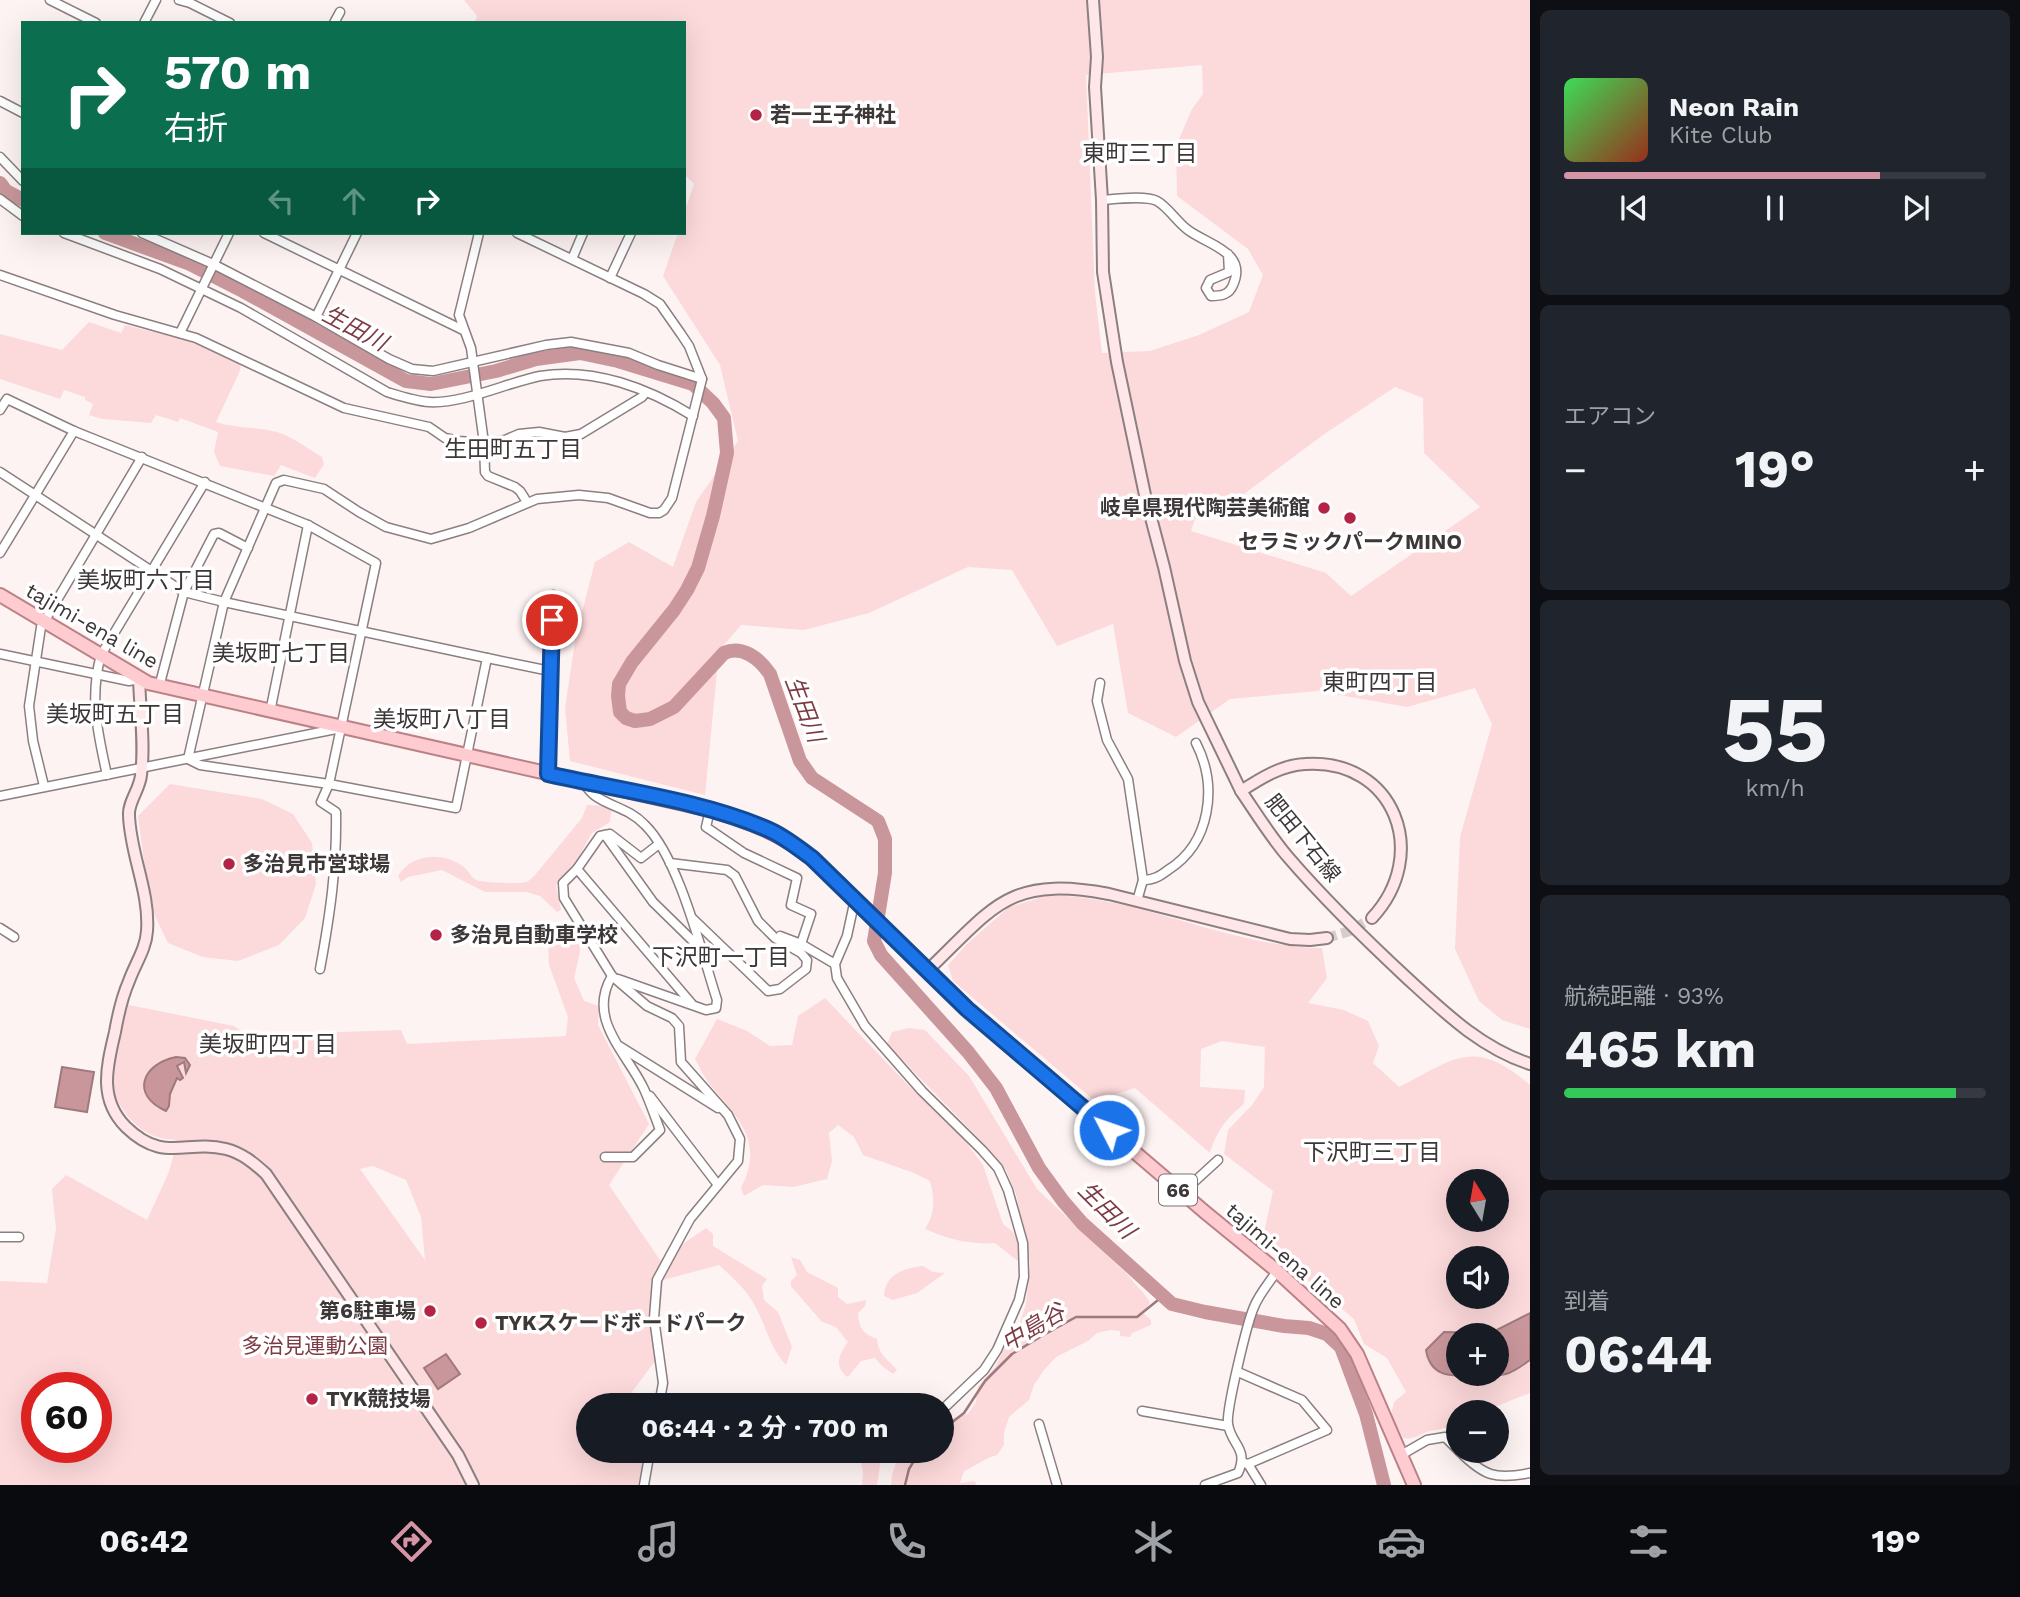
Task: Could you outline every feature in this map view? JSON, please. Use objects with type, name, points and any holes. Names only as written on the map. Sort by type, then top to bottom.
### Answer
[{"type":"main road","name":"tajimi-ena line","points":[[0,595],[139,679],[159,687],[710,810],[769,830],[791,842],[812,858],[967,1009],[1182,1193],[1278,1271],[1326,1315],[1349,1340],[1357,1354],[1414,1485]]},
{"type":"street","points":[[50,0],[92,21]]},
{"type":"street","points":[[145,21],[156,0]]},
{"type":"street","points":[[179,0],[226,21]]},
{"type":"street","points":[[1093,0],[1103,272],[1109,320],[1145,495],[1185,661],[1198,702],[1241,791]]},
{"type":"street","points":[[335,21],[340,12]]},
{"type":"street","points":[[0,101],[21,112]]},
{"type":"street","points":[[0,157],[21,179]]},
{"type":"street","points":[[0,199],[21,215]]},
{"type":"street","points":[[1102,200],[1157,201],[1189,230],[1222,248],[1228,254],[1236,264],[1237,277],[1231,290],[1222,296],[1211,296],[1206,288],[1210,280],[1228,272],[1228,254]]},
{"type":"street","points":[[69,235],[160,270],[241,308],[387,392],[431,402],[477,394],[537,377],[573,373],[603,377],[646,392],[675,404],[693,416]]},
{"type":"street","points":[[147,235],[213,264],[316,317],[388,359],[412,369],[433,371],[546,345],[571,342],[629,353],[702,379]]},
{"type":"street","points":[[180,333],[228,235]]},
{"type":"street","points":[[268,235],[463,330]]},
{"type":"street","points":[[316,317],[356,235]]},
{"type":"street","points":[[479,235],[459,315],[471,348],[484,443],[485,472],[520,491],[527,502]]},
{"type":"street","points":[[188,759],[224,602],[276,483],[284,480],[324,489],[386,527],[431,539],[469,527],[527,502],[579,495],[608,498],[650,513],[659,513],[672,498],[702,379],[689,346],[660,304],[521,235]]},
{"type":"street","points":[[572,259],[582,235]]},
{"type":"street","points":[[610,278],[630,235]]},
{"type":"street","points":[[0,275],[115,315],[196,338],[344,408],[429,427],[445,438],[484,443],[539,432],[565,437],[581,434],[646,392]]},
{"type":"street","points":[[0,410],[7,399],[74,431],[308,525],[376,563],[329,784],[321,802],[336,812],[336,874],[320,969]]},
{"type":"street","points":[[0,553],[74,431]]},
{"type":"street","points":[[44,786],[33,741],[29,706],[34,661],[43,620],[142,457]]},
{"type":"street","points":[[0,472],[184,592],[550,671]]},
{"type":"street","points":[[107,775],[94,716],[95,674],[101,655],[205,482]]},
{"type":"street","points":[[270,712],[308,525]]},
{"type":"street","points":[[159,687],[184,592],[214,534],[219,533],[248,548]]},
{"type":"street","points":[[548,774],[553,595]]},
{"type":"street","points":[[0,654],[129,681],[139,679],[142,767],[141,779],[128,812],[147,932],[120,1008],[107,1067],[106,1088],[115,1115],[139,1138],[150,1144],[169,1149],[224,1148],[252,1161],[266,1174],[458,1455],[472,1485]]},
{"type":"street","points":[[188,759],[200,765],[329,784],[456,808],[487,658]]},
{"type":"street","points":[[1100,683],[1097,701],[1107,740],[1128,779],[1143,880],[1137,901]]},
{"type":"street","points":[[0,796],[341,728]]},
{"type":"street","points":[[1143,880],[1158,877],[1177,864],[1200,833],[1206,816],[1208,780],[1196,743]]},
{"type":"street","name":"肥田下石線","points":[[1372,918],[1385,904],[1396,882],[1402,845],[1391,807],[1371,784],[1356,774],[1337,767],[1304,764],[1268,775],[1241,791],[1288,858],[1391,963],[1467,1031],[1492,1048],[1530,1064]]},
{"type":"street","points":[[583,782],[593,795],[625,809],[646,825],[659,844],[670,863],[691,917],[717,1000],[716,1008],[706,1010],[612,976]]},
{"type":"street","points":[[710,810],[706,827],[744,853],[797,878],[791,905],[811,914],[801,944]]},
{"type":"street","points":[[659,844],[641,858],[623,841],[610,834],[600,836],[577,869],[563,883],[564,898],[612,976],[647,1006],[672,1018],[679,1026],[681,1062],[728,1115],[740,1139],[737,1161],[690,1219],[657,1280],[654,1318],[663,1383],[661,1393]]},
{"type":"street","points":[[605,835],[653,902],[701,948]]},
{"type":"street","points":[[670,863],[727,870],[735,876],[758,921],[775,938],[801,953],[807,960],[806,969],[780,989],[768,991],[691,917]]},
{"type":"street","points":[[577,869],[694,1006]]},
{"type":"street","points":[[927,971],[993,907],[1023,893],[1063,887],[1137,901],[1290,939],[1327,938]]},
{"type":"street","points":[[855,900],[847,936],[835,964],[836,978],[865,1026],[922,1091],[998,1168],[1008,1190],[1023,1243],[1024,1277],[1019,1300],[997,1350],[984,1370],[954,1399]]},
{"type":"street","points":[[0,928],[14,937]]},
{"type":"street","points":[[771,932],[801,944],[835,964]]},
{"type":"street","points":[[612,976],[605,988],[605,1023],[643,1088],[718,1185]]},
{"type":"street","points":[[617,1045],[728,1115]]},
{"type":"street","points":[[605,1157],[633,1157],[660,1130],[643,1088]]},
{"type":"street","points":[[1182,1193],[1218,1160]]},
{"type":"street","points":[[0,1237],[19,1237]]},
{"type":"street","points":[[1261,1485],[1246,1463],[1228,1426],[1230,1403],[1253,1308],[1278,1271]]},
{"type":"street","points":[[1205,1485],[1238,1473],[1246,1463],[1327,1430],[1302,1400],[1238,1372]]},
{"type":"street","points":[[1142,1411],[1228,1426]]},
{"type":"street","points":[[1039,1424],[1057,1485]]},
{"type":"street","points":[[1401,1455],[1427,1440],[1446,1438]]},
{"type":"street","points":[[644,1485],[648,1463]]},
{"type":"street","points":[[1472,1463],[1493,1476],[1505,1478],[1530,1474]]},
{"type":"green space","points":[[464,0],[1530,0],[1530,1029],[1502,1020],[1479,1001],[1455,949],[1460,837],[1492,724],[1475,688],[1407,707],[1317,691],[1230,699],[1176,737],[1128,713],[1113,624],[1057,646],[1012,570],[968,567],[869,613],[804,630],[741,625],[719,651],[705,795],[570,761],[565,708],[576,635],[595,562],[629,542],[673,567],[696,502],[738,441],[720,365],[663,276],[677,235],[686,235],[686,207],[694,184],[686,176],[686,21],[475,21],[477,16]],"holes":[[[1202,65],[1203,94],[1192,109],[1176,146],[1177,196],[1248,249],[1263,275],[1249,312],[1199,335],[1150,351],[1102,353],[1095,293],[1086,75]],[[1395,387],[1423,398],[1424,453],[1480,507],[1351,596],[1326,573],[1191,531],[1200,504],[1244,494],[1323,435]]]},
{"type":"green space","points":[[89,322],[121,333],[125,325],[191,341],[241,365],[216,422],[272,431],[292,438],[322,457],[324,464],[315,478],[281,465],[274,476],[220,466],[214,452],[218,432],[180,418],[178,422],[156,415],[151,423],[102,419],[89,415],[93,404],[85,400],[85,397],[64,390],[60,399],[0,379],[0,334],[62,350]]},
{"type":"green space","name":"多治見市営球場","points":[[170,784],[262,799],[293,814],[312,843],[316,884],[305,918],[279,945],[238,961],[203,957],[168,943],[150,906],[138,816]]},
{"type":"green space","points":[[587,805],[612,806],[610,822],[592,833],[578,858],[556,885],[561,910],[557,912],[540,896],[527,892],[485,892],[442,870],[408,877],[401,882],[398,876],[411,863],[438,857],[457,863],[476,880],[526,882],[535,875],[582,818]]},
{"type":"green space","points":[[1049,895],[1118,904],[1253,940],[1322,948],[1327,978],[1308,1003],[1344,1010],[1368,1021],[1379,1046],[1373,1063],[1399,1087],[1451,1061],[1465,1057],[1494,1061],[1530,1085],[1530,1313],[1509,1324],[1446,1323],[1444,1332],[1446,1386],[1509,1386],[1509,1371],[1530,1360],[1530,1393],[1509,1401],[1446,1400],[1446,1427],[1403,1438],[1391,1415],[1394,1402],[1406,1392],[1387,1358],[1364,1344],[1354,1319],[1262,1242],[1273,1191],[1224,1154],[1228,1130],[1252,1105],[1264,1087],[1265,1047],[1222,1041],[1201,1049],[1200,1087],[1245,1090],[1244,1104],[1223,1126],[1210,1153],[1135,1088],[1095,1101],[953,981],[948,965],[967,944],[1009,907]]},
{"type":"green space","name":"多治見運動公園","points":[[562,923],[579,938],[580,952],[574,978],[584,1001],[599,1006],[598,1025],[649,1124],[609,1185],[660,1260],[706,1228],[713,1234],[713,1246],[767,1279],[762,1286],[764,1300],[778,1312],[792,1347],[786,1365],[772,1344],[752,1300],[719,1265],[663,1280],[660,1312],[654,1331],[658,1357],[634,1393],[576,1393],[576,1463],[643,1463],[638,1485],[0,1485],[0,1281],[47,1283],[56,1229],[52,1189],[66,1175],[147,1220],[168,1174],[178,1141],[157,1137],[138,1127],[117,1100],[110,1079],[110,1069],[124,1004],[234,1026],[245,1033],[255,1035],[401,1030],[407,1044],[566,1036],[568,1017],[549,965],[548,939]],"holes":[[[373,1166],[406,1180],[421,1217],[425,1260],[360,1169]]]},
{"type":"green space","points":[[825,998],[961,1136],[983,1165],[1003,1224],[1013,1232],[1018,1243],[1019,1262],[995,1243],[960,1240],[925,1229],[933,1206],[930,1181],[863,1155],[854,1137],[838,1125],[829,1133],[832,1161],[827,1179],[793,1187],[763,1185],[744,1196],[741,1188],[748,1172],[750,1158],[746,1133],[732,1110],[707,1081],[695,1059],[717,1019],[747,1031],[770,1046],[792,1045],[798,1016]]},
{"type":"green space","points":[[909,1028],[925,1030],[969,1076],[1037,1189],[1129,1276],[1150,1303],[1143,1313],[1151,1320],[1151,1325],[1132,1333],[1130,1337],[1120,1336],[1120,1331],[1097,1333],[1088,1341],[1056,1357],[1034,1385],[1029,1400],[1009,1417],[1004,1433],[1004,1445],[997,1455],[964,1471],[960,1483],[974,1481],[977,1485],[891,1485],[896,1463],[954,1463],[954,1418],[968,1414],[976,1402],[978,1387],[995,1367],[1017,1332],[1026,1304],[1030,1263],[1016,1194],[1006,1170],[887,1044],[892,1032]]},
{"type":"green space","points":[[791,1257],[800,1260],[807,1272],[838,1288],[838,1297],[847,1304],[866,1300],[865,1306],[858,1313],[859,1323],[865,1333],[877,1339],[881,1353],[897,1370],[893,1374],[875,1358],[861,1361],[848,1377],[843,1373],[839,1360],[848,1342],[836,1327],[822,1322],[791,1286],[791,1281],[797,1275]]},
{"type":"green space","points":[[923,1266],[933,1272],[945,1273],[917,1293],[893,1300],[884,1296],[885,1288],[892,1277],[909,1268]]},
{"type":"green space","points":[[861,1463],[880,1463],[877,1485],[862,1485]]},
{"type":"shaded area","points":[[176,1057],[185,1058],[190,1065],[186,1073],[184,1062],[177,1066],[183,1078],[177,1078],[166,1111],[148,1097],[144,1089],[145,1081],[155,1066]]},
{"type":"shaded area","points":[[62,1067],[94,1072],[87,1112],[55,1107]]},
{"type":"shaded area","points":[[1530,1313],[1530,1360],[1509,1373],[1509,1324]]},
{"type":"shaded area","points":[[1444,1332],[1446,1374],[1435,1368],[1426,1350]]},
{"type":"shaded area","points":[[446,1354],[460,1374],[438,1389],[424,1368]]},
{"type":"waterway","name":"生田川","points":[[0,183],[6,191],[21,199]]},
{"type":"waterway","name":"生田川","points":[[110,235],[190,264],[406,381],[431,384],[496,371],[536,359],[580,353],[618,361],[693,384],[713,403],[724,418],[727,453],[698,568],[674,610],[632,662],[619,684],[620,712],[635,721],[650,719],[674,707],[724,653],[744,652],[761,663],[770,674],[800,761],[812,778],[878,821],[885,839],[885,873],[874,941],[881,955],[968,1052],[996,1088],[1039,1168],[1063,1201],[1082,1223],[1172,1304],[1284,1326],[1309,1328],[1327,1334],[1341,1347],[1366,1414],[1384,1485]]},
{"type":"waterway","name":"中島谷","points":[[954,1421],[964,1413],[985,1381],[1012,1354],[1040,1337],[1076,1317],[1137,1317],[1163,1296]]},
{"type":"waterway","name":"中島谷","points":[[905,1485],[913,1463]]},
{"type":"tunnel","points":[[1327,938],[1350,931],[1372,918]]},
{"type":"place","name":"若一王子神社","points":[[756,115]]},
{"type":"place","name":"岐阜県現代陶芸美術館","points":[[1324,508]]},
{"type":"place","name":"セラミックパークMINO","points":[[1350,518]]},
{"type":"place","name":"多治見市営球場","points":[[229,864]]},
{"type":"place","name":"多治見自動車学校","points":[[436,935]]},
{"type":"place","name":"第6駐車場","points":[[430,1311]]},
{"type":"place","name":"TYKスケードボードパーク","points":[[481,1323]]},
{"type":"place","name":"TYK競技場","points":[[312,1399]]},
{"type":"district","name":"東町三丁目","points":[[1140,153]]},
{"type":"district","name":"生田町五丁目","points":[[513,449]]},
{"type":"district","name":"美坂町六丁目","points":[[146,580]]},
{"type":"district","name":"美坂町七丁目","points":[[281,653]]},
{"type":"district","name":"東町四丁目","points":[[1380,682]]},
{"type":"district","name":"美坂町五丁目","points":[[115,714]]},
{"type":"district","name":"美坂町八丁目","points":[[442,719]]},
{"type":"district","name":"下沢町一丁目","points":[[721,957]]},
{"type":"district","name":"美坂町四丁目","points":[[268,1044]]},
{"type":"district","name":"下沢町三丁目","points":[[1372,1152]]},
{"type":"route","points":[[552,620],[548,774],[710,810],[745,820],[791,842],[812,858],[967,1009],[1109,1130]]}]
